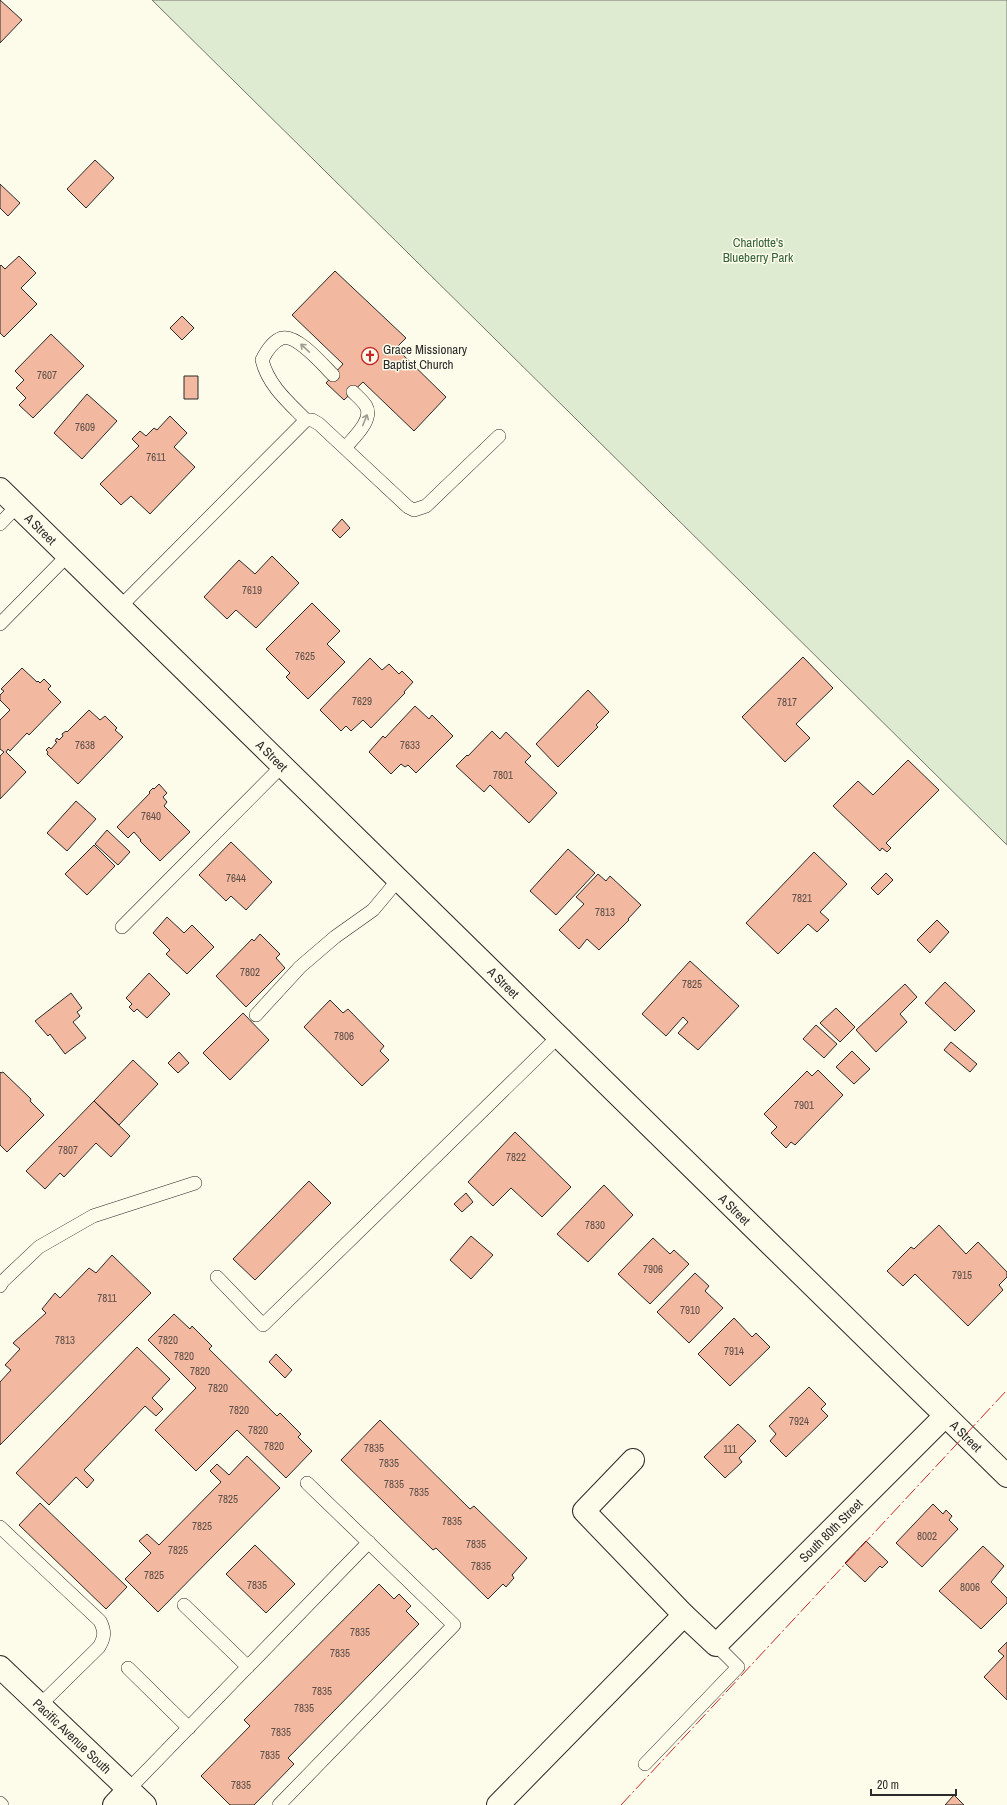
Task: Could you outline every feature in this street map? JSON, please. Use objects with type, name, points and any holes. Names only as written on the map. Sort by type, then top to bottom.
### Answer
[{"type":"street","name":"A Street","points":[[0,489],[1007,1476]]},
{"type":"street","name":"South 80th Street","points":[[716,1645],[945,1416]]},
{"type":"street","points":[[633,1460],[584,1511],[684,1615],[716,1645]]},
{"type":"street","points":[[498,1805],[684,1615]]},
{"type":"street","name":"Pacific Avenue South","points":[[0,1667],[145,1805]]},
{"type":"street","points":[[114,1805],[129,1790]]},
{"type":"lane","points":[[334,375],[298,342],[288,337],[281,338],[269,348],[262,360],[265,374],[278,392],[306,420],[312,420],[320,424],[408,507],[414,510],[426,506],[499,436]]},
{"type":"lane","points":[[345,448],[364,425],[368,414],[366,406],[353,392]]},
{"type":"lane","points":[[120,607],[306,420]]},
{"type":"lane","points":[[0,524],[17,506]]},
{"type":"lane","points":[[0,624],[68,555]]},
{"type":"lane","points":[[122,927],[282,766]]},
{"type":"lane","points":[[256,1015],[300,967],[335,937],[373,910],[398,880]]},
{"type":"lane","points":[[217,1277],[263,1325],[558,1037]]},
{"type":"lane","points":[[0,1286],[39,1247],[93,1216],[195,1183]]},
{"type":"lane","points":[[279,1805],[454,1625],[307,1483]]},
{"type":"lane","points":[[0,1527],[100,1621],[104,1629],[103,1639],[99,1647],[40,1705]]},
{"type":"lane","points":[[129,1790],[369,1542]]},
{"type":"lane","points":[[184,1605],[248,1667]]},
{"type":"lane","points":[[645,1764],[738,1666],[716,1645]]},
{"type":"lane","points":[[128,1668],[189,1728]]},
{"type":"green space","name":"Charlotte's Blueberry Park","points":[[152,0],[1007,0],[1007,845]]},
{"type":"building","points":[[0,0],[22,20],[0,43]]},
{"type":"building","points":[[95,160],[114,178],[86,208],[67,189]]},
{"type":"building","points":[[0,184],[20,203],[8,216],[0,208]]},
{"type":"building","points":[[19,256],[36,273],[21,288],[37,304],[4,337],[0,333],[0,266],[1,265],[5,269]]},
{"type":"building","name":"Grace Missionary Baptist Church","points":[[335,271],[406,338],[396,348],[446,397],[414,431],[363,382],[344,400],[326,383],[343,364],[292,315]]},
{"type":"building","points":[[182,316],[194,328],[182,340],[170,328]]},
{"type":"building","points":[[51,334],[84,366],[33,418],[19,405],[26,398],[16,388],[24,380],[15,371]]},
{"type":"building","points":[[184,376],[198,376],[198,399],[184,399]]},
{"type":"building","points":[[87,394],[117,421],[82,459],[54,433]]},
{"type":"building","points":[[170,416],[187,433],[174,447],[195,467],[150,514],[131,496],[121,505],[100,484],[139,446],[132,439],[140,431],[146,436],[154,428],[157,430]]},
{"type":"building","points":[[342,519],[350,528],[340,538],[332,530]]},
{"type":"building","points":[[272,556],[299,583],[256,628],[236,610],[227,619],[204,597],[239,560],[255,574]]},
{"type":"building","points":[[312,603],[340,631],[327,644],[345,662],[308,699],[286,677],[290,673],[266,649]]},
{"type":"building","points":[[803,657],[833,688],[796,724],[810,738],[785,762],[742,717]]},
{"type":"building","points":[[370,658],[382,670],[389,664],[399,674],[402,671],[413,682],[404,692],[405,693],[371,728],[363,720],[351,731],[346,726],[341,731],[320,710]]},
{"type":"building","points":[[22,668],[37,682],[38,681],[40,683],[44,679],[51,686],[48,689],[61,702],[29,735],[27,733],[10,751],[8,749],[6,752],[26,772],[0,799],[0,756],[4,752],[0,749],[0,720],[10,710],[0,700],[0,695],[4,691],[1,689]]},
{"type":"building","points":[[588,690],[609,712],[596,725],[598,727],[558,767],[536,744]]},
{"type":"building","points":[[415,706],[429,719],[432,715],[453,736],[416,773],[408,765],[405,767],[401,764],[391,774],[369,752],[383,736],[385,738]]},
{"type":"building","points":[[89,710],[100,720],[105,716],[117,728],[115,730],[123,737],[78,784],[47,754],[48,752],[46,750],[49,747],[51,749],[57,742],[55,741],[57,738],[59,740],[63,736],[62,734],[66,731],[67,732]]},
{"type":"building","points":[[492,731],[500,739],[506,732],[531,756],[525,762],[557,793],[529,823],[490,785],[484,792],[456,766]]},
{"type":"building","points":[[908,760],[939,790],[886,843],[891,848],[887,852],[882,848],[880,851],[833,806],[858,781],[873,795]]},
{"type":"building","points":[[159,784],[167,793],[163,797],[167,802],[164,806],[190,832],[160,861],[140,841],[141,840],[134,832],[128,838],[117,827],[150,793],[149,792]]},
{"type":"building","points":[[76,801],[96,819],[67,851],[47,833]]},
{"type":"building","points":[[107,830],[130,852],[118,865],[95,844]]},
{"type":"building","points":[[231,842],[272,882],[246,910],[231,896],[226,901],[199,875]]},
{"type":"building","points":[[94,845],[115,866],[87,895],[65,874]]},
{"type":"building","points":[[568,849],[595,873],[556,915],[530,891]]},
{"type":"building","points":[[814,852],[847,884],[820,912],[829,920],[817,932],[808,924],[778,954],[746,923]]},
{"type":"building","points":[[886,873],[893,880],[878,895],[871,888]]},
{"type":"building","points":[[598,874],[606,881],[610,876],[641,905],[628,919],[629,920],[599,950],[587,939],[579,949],[559,930],[584,904],[576,897]]},
{"type":"building","points":[[167,917],[184,933],[192,925],[214,947],[187,974],[166,954],[170,950],[153,933]]},
{"type":"building","points":[[937,920],[949,932],[930,953],[917,940]]},
{"type":"building","points":[[260,934],[280,954],[276,958],[285,968],[246,1007],[216,976],[252,939],[254,941]]},
{"type":"building","points":[[690,961],[739,1006],[698,1050],[678,1033],[688,1022],[683,1017],[666,1036],[642,1014]]},
{"type":"building","points":[[149,973],[170,994],[147,1018],[137,1009],[134,1012],[129,1007],[132,1004],[126,998]]},
{"type":"building","points":[[945,982],[975,1011],[955,1031],[925,1003]]},
{"type":"building","points":[[905,984],[917,997],[900,1014],[907,1022],[876,1052],[856,1030]]},
{"type":"building","points":[[71,993],[82,1008],[77,1012],[80,1016],[73,1022],[86,1038],[65,1054],[50,1034],[48,1036],[35,1021]]},
{"type":"building","points":[[330,1000],[343,1013],[348,1009],[384,1046],[380,1051],[389,1060],[362,1086],[304,1027]]},
{"type":"building","points":[[836,1008],[855,1027],[840,1042],[820,1023]]},
{"type":"building","points":[[243,1013],[269,1040],[230,1080],[203,1053]]},
{"type":"building","points":[[816,1025],[837,1044],[824,1058],[803,1039]]},
{"type":"building","points":[[951,1042],[977,1064],[970,1072],[944,1050]]},
{"type":"building","points":[[852,1051],[870,1069],[854,1084],[836,1067]]},
{"type":"building","points":[[179,1052],[189,1063],[178,1073],[168,1063]]},
{"type":"building","points":[[133,1060],[158,1084],[119,1125],[94,1101]]},
{"type":"building","points":[[818,1070],[843,1095],[795,1145],[791,1142],[786,1148],[771,1133],[777,1127],[764,1114],[807,1071],[812,1076]]},
{"type":"building","points":[[0,1072],[3,1072],[31,1099],[30,1101],[44,1115],[7,1152],[0,1145]]},
{"type":"building","points":[[94,1101],[130,1136],[111,1157],[96,1143],[64,1177],[60,1173],[45,1189],[26,1171]]},
{"type":"building","points":[[515,1132],[571,1187],[542,1217],[511,1188],[493,1206],[468,1182]]},
{"type":"building","points":[[309,1181],[331,1203],[255,1280],[233,1259]]},
{"type":"building","points":[[604,1185],[633,1215],[588,1262],[557,1234]]},
{"type":"building","points":[[466,1193],[473,1202],[462,1212],[454,1204]]},
{"type":"building","points":[[939,1225],[966,1254],[978,1242],[1007,1272],[1007,1277],[999,1285],[1003,1290],[968,1326],[915,1274],[903,1286],[887,1271],[911,1247],[914,1249]]},
{"type":"building","points":[[471,1236],[493,1255],[471,1279],[450,1260]]},
{"type":"building","points":[[653,1238],[670,1254],[674,1250],[689,1264],[650,1304],[618,1274]]},
{"type":"building","points":[[112,1255],[151,1293],[0,1445],[0,1382],[11,1370],[5,1365],[20,1349],[13,1343],[46,1313],[42,1309],[55,1293],[60,1298],[89,1268],[96,1273]]},
{"type":"building","points":[[695,1273],[709,1286],[705,1291],[723,1308],[689,1343],[657,1312]]},
{"type":"building","points":[[174,1314],[190,1329],[192,1326],[212,1346],[209,1349],[277,1416],[280,1413],[301,1434],[298,1437],[312,1451],[286,1478],[237,1430],[196,1471],[155,1430],[196,1388],[148,1340]]},
{"type":"building","points":[[734,1318],[752,1337],[756,1333],[770,1347],[730,1386],[698,1354]]},
{"type":"building","points":[[137,1347],[170,1379],[152,1398],[163,1409],[156,1416],[145,1406],[84,1470],[94,1480],[87,1488],[76,1477],[49,1505],[16,1473]]},
{"type":"building","points":[[276,1354],[292,1370],[285,1378],[269,1362]]},
{"type":"building","points":[[809,1387],[826,1404],[821,1409],[828,1416],[786,1457],[770,1441],[776,1434],[769,1426]]},
{"type":"building","points":[[380,1420],[470,1509],[474,1506],[527,1558],[512,1575],[514,1578],[506,1587],[503,1584],[488,1599],[436,1548],[433,1550],[341,1460]]},
{"type":"building","points":[[738,1424],[756,1441],[739,1458],[742,1462],[725,1478],[704,1457]]},
{"type":"building","points":[[247,1456],[280,1488],[158,1612],[125,1579],[151,1553],[139,1541],[147,1534],[159,1545],[221,1482],[210,1471],[217,1464],[229,1475]]},
{"type":"building","points":[[40,1503],[127,1587],[106,1609],[19,1525]]},
{"type":"building","points":[[933,1504],[943,1514],[946,1510],[952,1516],[949,1520],[958,1529],[922,1567],[896,1543]]},
{"type":"building","points":[[866,1541],[888,1562],[882,1568],[880,1566],[865,1582],[845,1563]]},
{"type":"building","points":[[255,1545],[295,1584],[266,1613],[226,1574]]},
{"type":"building","points":[[983,1546],[1004,1566],[991,1582],[1007,1598],[1007,1603],[981,1629],[939,1591]]},
{"type":"building","points":[[379,1584],[394,1599],[399,1594],[411,1606],[406,1611],[419,1624],[288,1758],[294,1764],[254,1805],[230,1805],[201,1776],[250,1726],[244,1720]]},
{"type":"building","points":[[1007,1642],[1007,1700],[984,1677],[1004,1656],[998,1651]]},
{"type":"building","points":[[954,1795],[964,1805],[945,1805]]},
{"type":"power","points":[[621,1805],[1007,1390]]},
{"type":"place","name":"Grace Missionary Baptist Church","points":[[370,356]]}]
